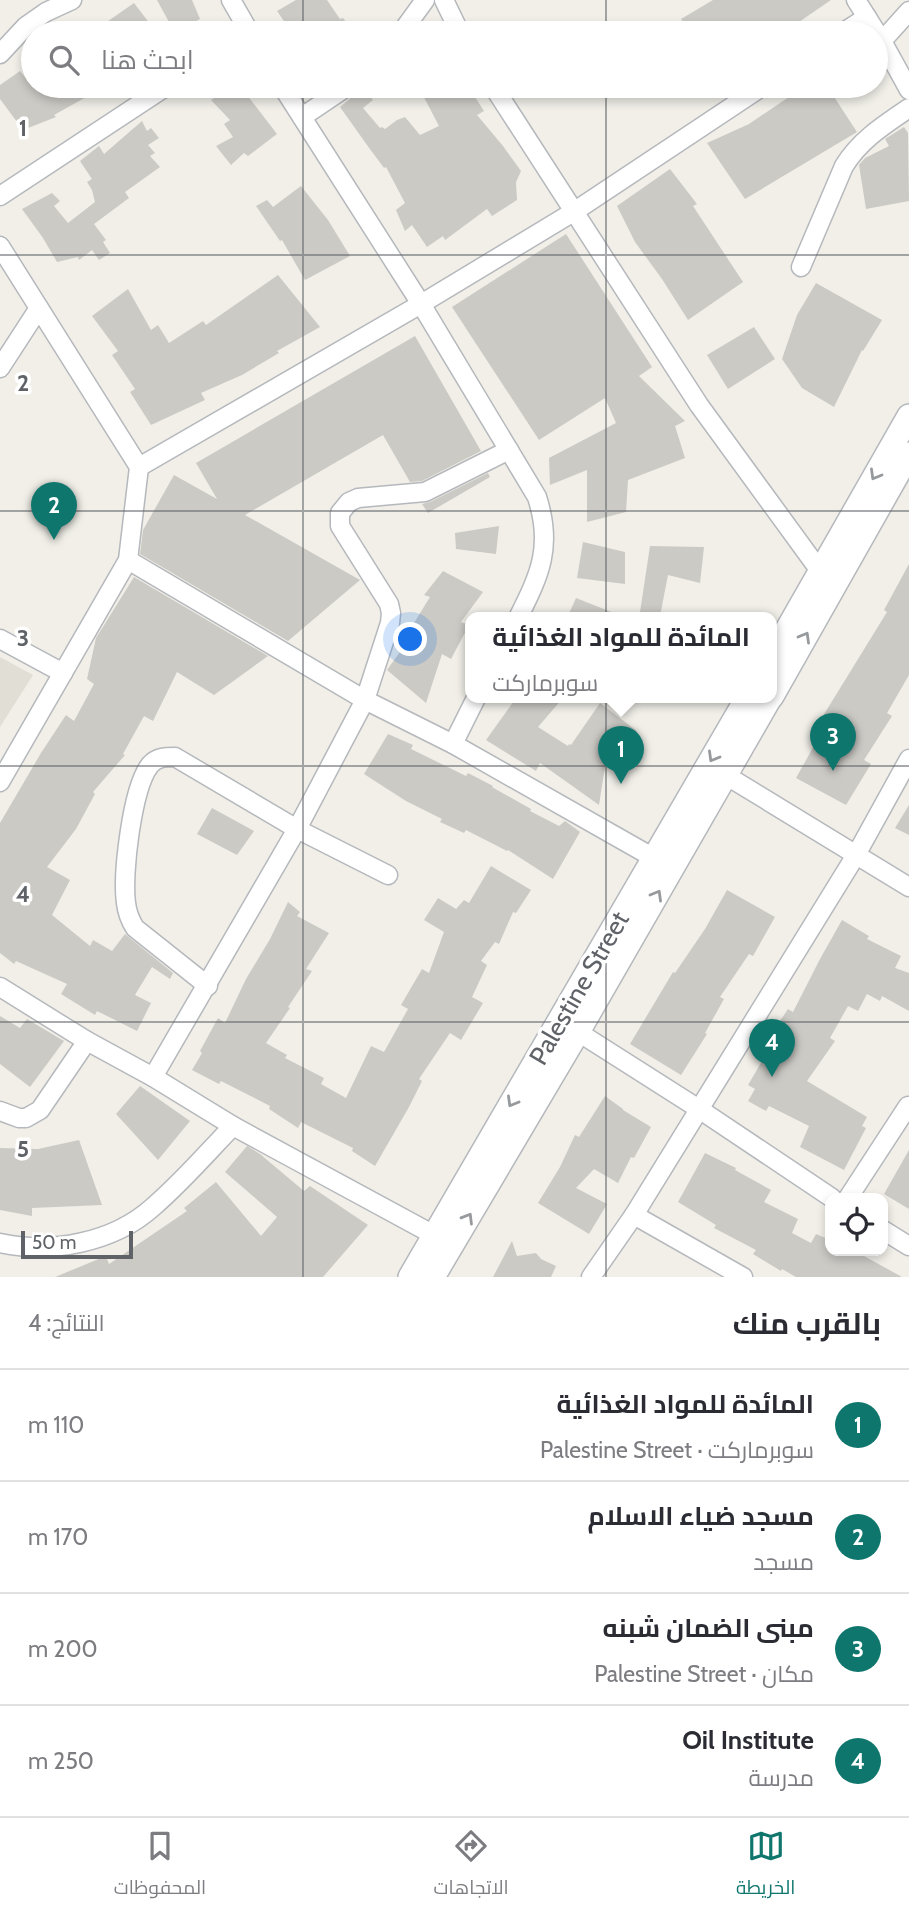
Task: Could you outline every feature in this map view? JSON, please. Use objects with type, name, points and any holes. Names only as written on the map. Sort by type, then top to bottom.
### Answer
[{"type":"street","points":[[33,21],[72,0]]},
{"type":"street","points":[[231,0],[243,21]]},
{"type":"street","points":[[410,21],[425,0]]},
{"type":"street","points":[[444,0],[454,21]]},
{"type":"street","points":[[856,0],[870,21]]},
{"type":"street","points":[[888,34],[909,11]]},
{"type":"street","points":[[861,21],[867,17]]},
{"type":"street","points":[[0,54],[21,31]]},
{"type":"street","points":[[888,52],[909,90]]},
{"type":"street","points":[[0,196],[149,98]]},
{"type":"street","points":[[290,98],[421,304],[537,497],[545,529],[541,567],[521,612]]},
{"type":"street","points":[[302,117],[330,98]]},
{"type":"street","points":[[501,98],[699,405],[820,571]]},
{"type":"street","points":[[139,467],[421,304],[575,211],[745,98]]},
{"type":"street","points":[[801,267],[851,154],[873,133],[909,108]]},
{"type":"street","points":[[0,246],[139,467],[128,560],[0,782]]},
{"type":"street","points":[[0,368],[6,345],[39,308]]},
{"type":"street","points":[[777,647],[909,416]]},
{"type":"street","points":[[153,1077],[298,829],[365,700],[391,613],[389,604],[340,526],[340,513],[349,502],[358,498],[412,495],[433,489],[509,450]]},
{"type":"street","name":"Palestine Street","points":[[777,673],[909,454]]},
{"type":"street","points":[[128,560],[365,700],[453,744],[654,858]]},
{"type":"street","points":[[0,639],[63,673]]},
{"type":"street","points":[[453,744],[474,703]]},
{"type":"street","name":"Palestine Street","points":[[410,1277],[654,858],[758,703]]},
{"type":"street","name":"Palestine Street","points":[[433,1277],[727,776],[759,703]]},
{"type":"street","points":[[208,986],[135,928],[128,915],[125,869],[135,807],[143,779],[156,760],[175,757],[298,829],[388,875]]},
{"type":"street","points":[[591,1277],[634,1215],[856,855],[909,759]]},
{"type":"street","points":[[727,776],[909,887]]},
{"type":"street","points":[[0,987],[233,1126],[434,1235]]},
{"type":"street","points":[[578,1032],[825,1193]]},
{"type":"street","points":[[0,1111],[26,1118],[40,1110],[87,1041]]},
{"type":"street","points":[[851,1193],[908,1106]]},
{"type":"street","points":[[0,1243],[48,1248],[104,1235],[128,1225],[153,1208],[233,1126]]},
{"type":"street","points":[[634,1215],[743,1277]]},
{"type":"street","points":[[888,1233],[909,1246]]},
{"type":"shaded area","points":[[0,657],[33,675],[0,727]]},
{"type":"building","points":[[157,0],[192,0],[200,19],[196,21],[168,21]]},
{"type":"building","points":[[296,0],[327,0],[340,19],[345,21],[284,21],[277,11]]},
{"type":"building","points":[[713,0],[831,0],[800,21],[681,19]]},
{"type":"building","points":[[134,3],[148,21],[108,21]]},
{"type":"building","points":[[20,71],[21,98],[84,98],[54,115],[56,117],[23,130],[0,99],[0,85]]},
{"type":"building","points":[[249,98],[277,134],[248,156],[244,153],[231,165],[216,146],[233,137],[224,124],[230,120],[211,100]]},
{"type":"building","points":[[351,98],[371,98],[373,100],[363,108],[380,128],[385,129],[405,117],[420,135],[439,126],[424,98],[476,98],[484,111],[477,115],[521,171],[516,182],[517,200],[492,216],[487,209],[445,240],[443,236],[427,247],[412,225],[405,231],[396,210],[405,203],[386,167],[384,168],[340,107]]},
{"type":"building","points":[[787,98],[835,98],[857,132],[745,199],[707,143],[749,124]]},
{"type":"building","points":[[142,121],[147,131],[151,128],[159,138],[148,145],[155,153],[150,156],[160,167],[125,192],[129,198],[94,224],[106,240],[103,242],[110,253],[99,260],[92,250],[79,260],[78,257],[57,262],[22,209],[52,193],[60,201],[54,206],[68,223],[95,202],[87,182],[92,179],[80,161],[99,146],[104,154]]},
{"type":"building","points":[[904,127],[908,133],[909,201],[866,209],[859,165],[865,158],[889,146],[885,139]]},
{"type":"building","points":[[670,169],[697,204],[693,206],[743,282],[688,320],[635,242],[617,206]]},
{"type":"building","points":[[301,186],[328,220],[350,256],[305,280],[282,240],[280,241],[256,206],[267,200],[273,207]]},
{"type":"building","points":[[566,234],[652,367],[639,376],[685,421],[675,426],[685,458],[628,480],[626,512],[587,522],[587,470],[550,485],[549,458],[616,423],[605,398],[539,440],[452,307]]},
{"type":"building","points":[[278,275],[320,327],[242,375],[201,393],[205,400],[151,425],[130,392],[135,389],[112,355],[118,351],[92,316],[128,289],[151,330],[158,325],[169,343],[203,321],[206,325]]},
{"type":"building","points":[[816,283],[882,320],[862,350],[834,407],[802,388],[782,359],[797,315]]},
{"type":"building","points":[[754,327],[775,359],[728,389],[707,355]]},
{"type":"building","points":[[415,336],[481,451],[422,481],[410,482],[383,435],[245,515],[360,580],[288,641],[140,554],[143,530],[174,475],[217,499],[196,463]]},
{"type":"building","points":[[488,473],[490,477],[428,513],[422,504],[430,502]]},
{"type":"building","points":[[499,526],[496,554],[456,549],[455,533]]},
{"type":"building","points":[[583,542],[625,552],[625,584],[577,578]]},
{"type":"building","points":[[650,546],[704,547],[700,583],[668,575],[661,612],[640,612]]},
{"type":"building","points":[[909,564],[909,675],[887,713],[892,716],[864,760],[871,764],[846,805],[796,778],[824,728],[818,724],[887,612],[884,610]]},
{"type":"building","points":[[443,571],[483,592],[468,612],[465,612],[461,622],[465,624],[465,633],[451,659],[442,654],[426,703],[387,670],[410,638],[406,636],[430,597],[424,595]]},
{"type":"building","points":[[134,577],[268,656],[214,695],[177,672],[153,721],[144,716],[123,754],[125,755],[93,792],[95,794],[76,829],[47,867],[70,880],[52,915],[90,946],[93,940],[112,951],[125,934],[173,973],[170,979],[152,967],[135,995],[151,1003],[137,1031],[97,1011],[95,1015],[61,994],[67,984],[16,961],[14,964],[0,953],[0,823],[66,715],[74,721],[94,684],[87,679],[96,638]]},
{"type":"building","points":[[576,598],[611,612],[570,612]]},
{"type":"building","points":[[512,703],[559,703],[538,727],[568,746],[600,703],[637,731],[620,756],[608,748],[599,805],[540,763],[536,771],[486,740]]},
{"type":"building","points":[[388,734],[413,745],[411,749],[493,786],[531,809],[530,811],[559,826],[565,821],[580,832],[553,879],[508,850],[466,830],[464,833],[440,822],[442,819],[406,801],[364,774]]},
{"type":"building","points":[[909,805],[909,835],[895,828]]},
{"type":"building","points":[[212,808],[254,831],[237,855],[197,834]]},
{"type":"building","points":[[491,866],[531,890],[516,913],[513,912],[499,944],[495,942],[481,961],[487,965],[472,997],[483,1003],[461,1040],[450,1033],[419,1079],[422,1081],[409,1107],[375,1166],[352,1151],[353,1148],[301,1122],[298,1128],[269,1109],[270,1106],[221,1081],[219,1084],[192,1070],[218,1018],[225,1023],[288,902],[300,912],[297,916],[329,933],[306,969],[312,971],[266,1043],[287,1055],[285,1058],[324,1078],[321,1084],[346,1098],[371,1046],[384,1052],[408,1009],[401,1005],[422,969],[429,973],[444,932],[424,920],[438,898],[456,909],[464,900],[469,903]]},
{"type":"building","points":[[727,890],[775,917],[753,956],[749,954],[720,997],[724,999],[705,1033],[707,1034],[681,1075],[630,1044],[673,972],[675,973],[705,929]]},
{"type":"building","points":[[842,920],[869,936],[867,939],[901,956],[895,968],[909,973],[909,1011],[882,996],[880,1001],[867,994],[858,1011],[848,1006],[830,1038],[835,1041],[807,1081],[867,1117],[862,1126],[866,1128],[844,1170],[800,1147],[809,1126],[769,1106],[766,1111],[748,1101],[755,1089],[748,1085],[771,1046],[764,1045],[788,1009],[793,1012]]},
{"type":"building","points":[[0,1016],[20,1028],[27,1019],[64,1041],[30,1087],[0,1064]]},
{"type":"building","points":[[140,1086],[190,1121],[158,1160],[116,1114]]},
{"type":"building","points":[[605,1096],[651,1127],[618,1183],[594,1169],[576,1188],[607,1204],[589,1234],[538,1203],[560,1167],[575,1135],[579,1137]]},
{"type":"building","points":[[79,1140],[102,1205],[32,1208],[32,1216],[0,1210],[0,1148],[38,1149]]},
{"type":"building","points":[[247,1146],[304,1191],[310,1186],[368,1225],[323,1277],[55,1277],[106,1256],[109,1264],[187,1211],[184,1208],[216,1182],[261,1236],[277,1217],[225,1172]]},
{"type":"building","points":[[909,1150],[909,1209],[885,1193]]},
{"type":"building","points":[[705,1153],[771,1190],[764,1202],[798,1219],[792,1233],[811,1243],[816,1234],[825,1238],[825,1256],[864,1256],[902,1277],[796,1277],[753,1254],[756,1250],[714,1228],[716,1225],[678,1202]]},
{"type":"building","points":[[512,1241],[517,1256],[536,1253],[541,1259],[556,1266],[551,1277],[493,1277]]},
{"type":"place","name":"مسجد ضياء الاسلام","points":[[54,540]]},
{"type":"place","name":"مبنى الضمان شبنه","points":[[833,771]]},
{"type":"place","name":"المائدة للمواد الغذائية","points":[[621,784]]},
{"type":"place","name":"Oil Institute","points":[[772,1077]]}]
